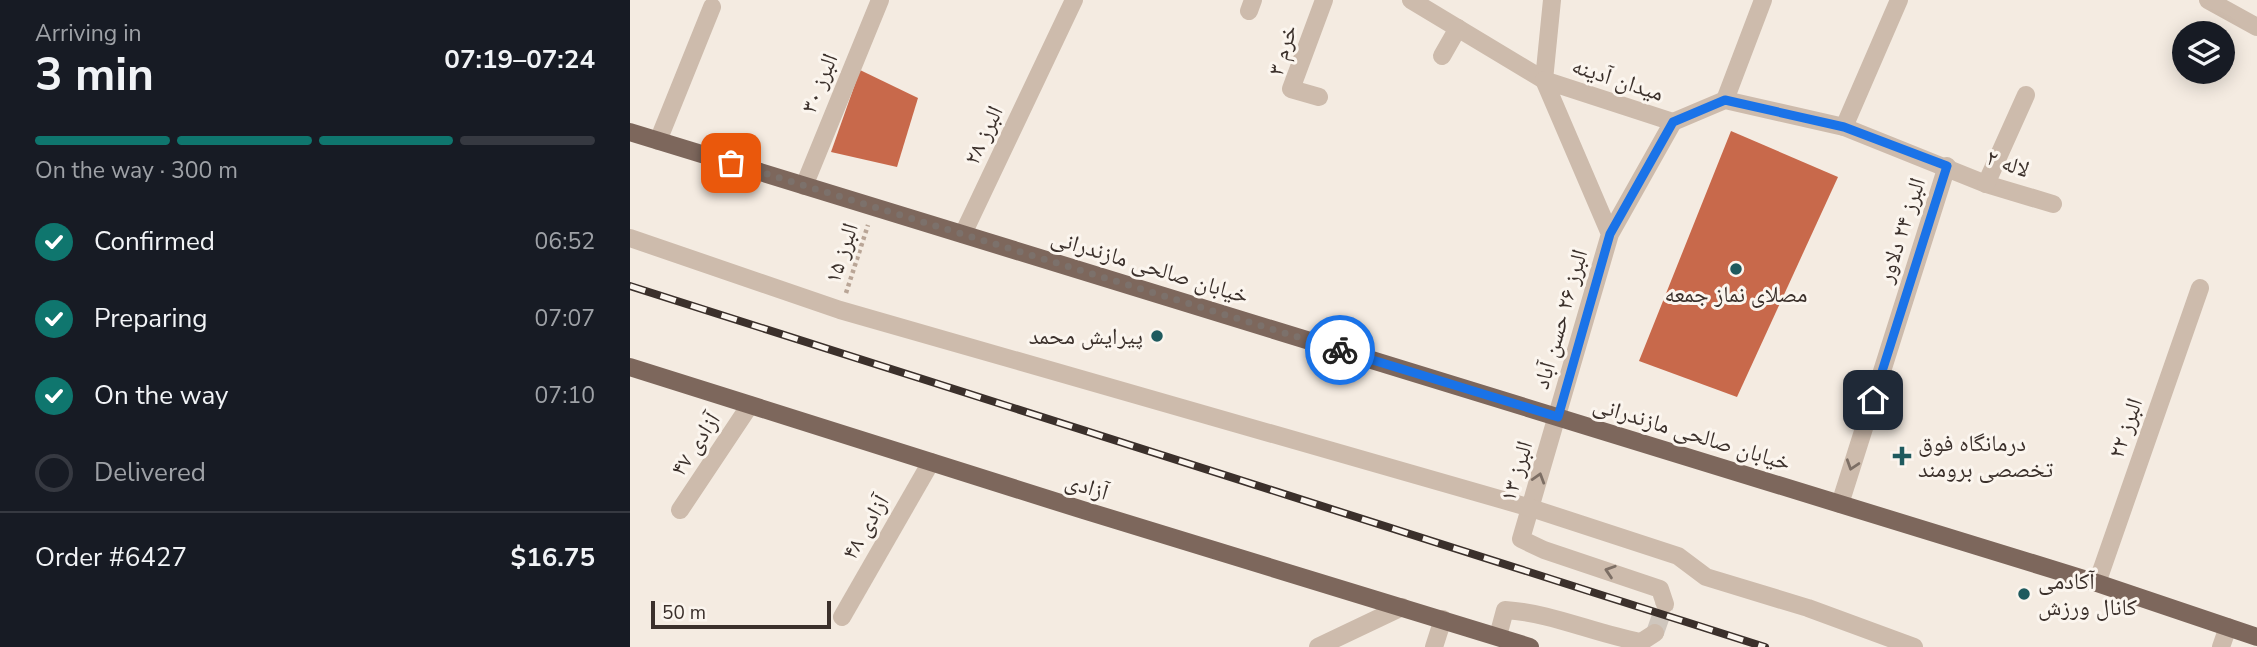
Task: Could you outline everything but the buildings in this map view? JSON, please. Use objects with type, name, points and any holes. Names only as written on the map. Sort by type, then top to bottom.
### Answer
[{"type":"main road","name":"خیابان صالحی مازندرانی","points":[[630,132],[2097,583],[2257,637]]},
{"type":"main road","name":"آزادی","points":[[630,367],[1528,647]]},
{"type":"street","name":"البرز ۳۰","points":[[804,186],[880,0]]},
{"type":"street","name":"البرز ۲۸","points":[[963,234],[1074,0]]},
{"type":"street","name":"خرم ۳","points":[[1319,97],[1291,89],[1324,0]]},
{"type":"street","points":[[1412,0],[1544,80],[1552,0]]},
{"type":"street","points":[[1673,122],[1725,100],[1763,0]]},
{"type":"street","points":[[1844,127],[1899,0]]},
{"type":"street","points":[[2208,0],[2257,27]]},
{"type":"street","points":[[658,141],[712,8]]},
{"type":"street","points":[[1442,56],[1458,28]]},
{"type":"street","name":"میدان آدینه","points":[[1544,80],[1673,122],[1610,234]]},
{"type":"street","name":"میدان آدینه","points":[[1544,80],[1610,234]]},
{"type":"street","points":[[1986,184],[2026,95]]},
{"type":"street","name":"البرز ۲۴ دلاور","points":[[1725,100],[1844,127],[1947,166],[1840,504]]},
{"type":"street","name":"لاله ۲","points":[[1947,166],[1986,184],[2053,204]]},
{"type":"street","name":"البرز ۲۶ حسن آباد","points":[[1558,417],[1610,234]]},
{"type":"street","points":[[630,238],[840,310],[1531,508],[1678,556],[1706,577],[1808,608],[1914,647]]},
{"type":"street","name":"البرز ۲۲","points":[[2097,583],[2200,288]]},
{"type":"street","name":"آزادی ۴۷","points":[[680,510],[750,405]]},
{"type":"street","name":"البرز ۱۳","points":[[1558,417],[1521,539],[1544,550],[1660,589],[1665,604]]},
{"type":"street","name":"آزادی ۴۸","points":[[842,617],[931,462]]},
{"type":"street","points":[[1318,647],[1402,607]]},
{"type":"street","points":[[1498,636],[1505,610],[1531,611],[1620,639],[1641,642],[1655,633]]},
{"type":"street","points":[[1434,647],[1443,619]]},
{"type":"street","points":[[2221,647],[2228,627]]},
{"type":"path","name":"البرز ۱۵","points":[[840,310],[874,207]]},
{"type":"tunnel","points":[[1655,633],[1665,604]]},
{"type":"railway","points":[[630,286],[1765,647]]},
{"type":"way so far","points":[[731,163],[1340,350]]},
{"type":"place","name":"مصلای نماز جمعه","points":[[1736,269]]},
{"type":"place","name":"پیرایش محمد","points":[[1157,336]]},
{"type":"place","name":"درمانگاه فوق تخصصی برومند","points":[[1902,456]]},
{"type":"place","name":"آکادمی کانال ورزش","points":[[2024,594]]},
{"type":"route","points":[[1340,350],[1558,417],[1610,234],[1673,122],[1725,100],[1844,127],[1947,166],[1873,400]]}]
